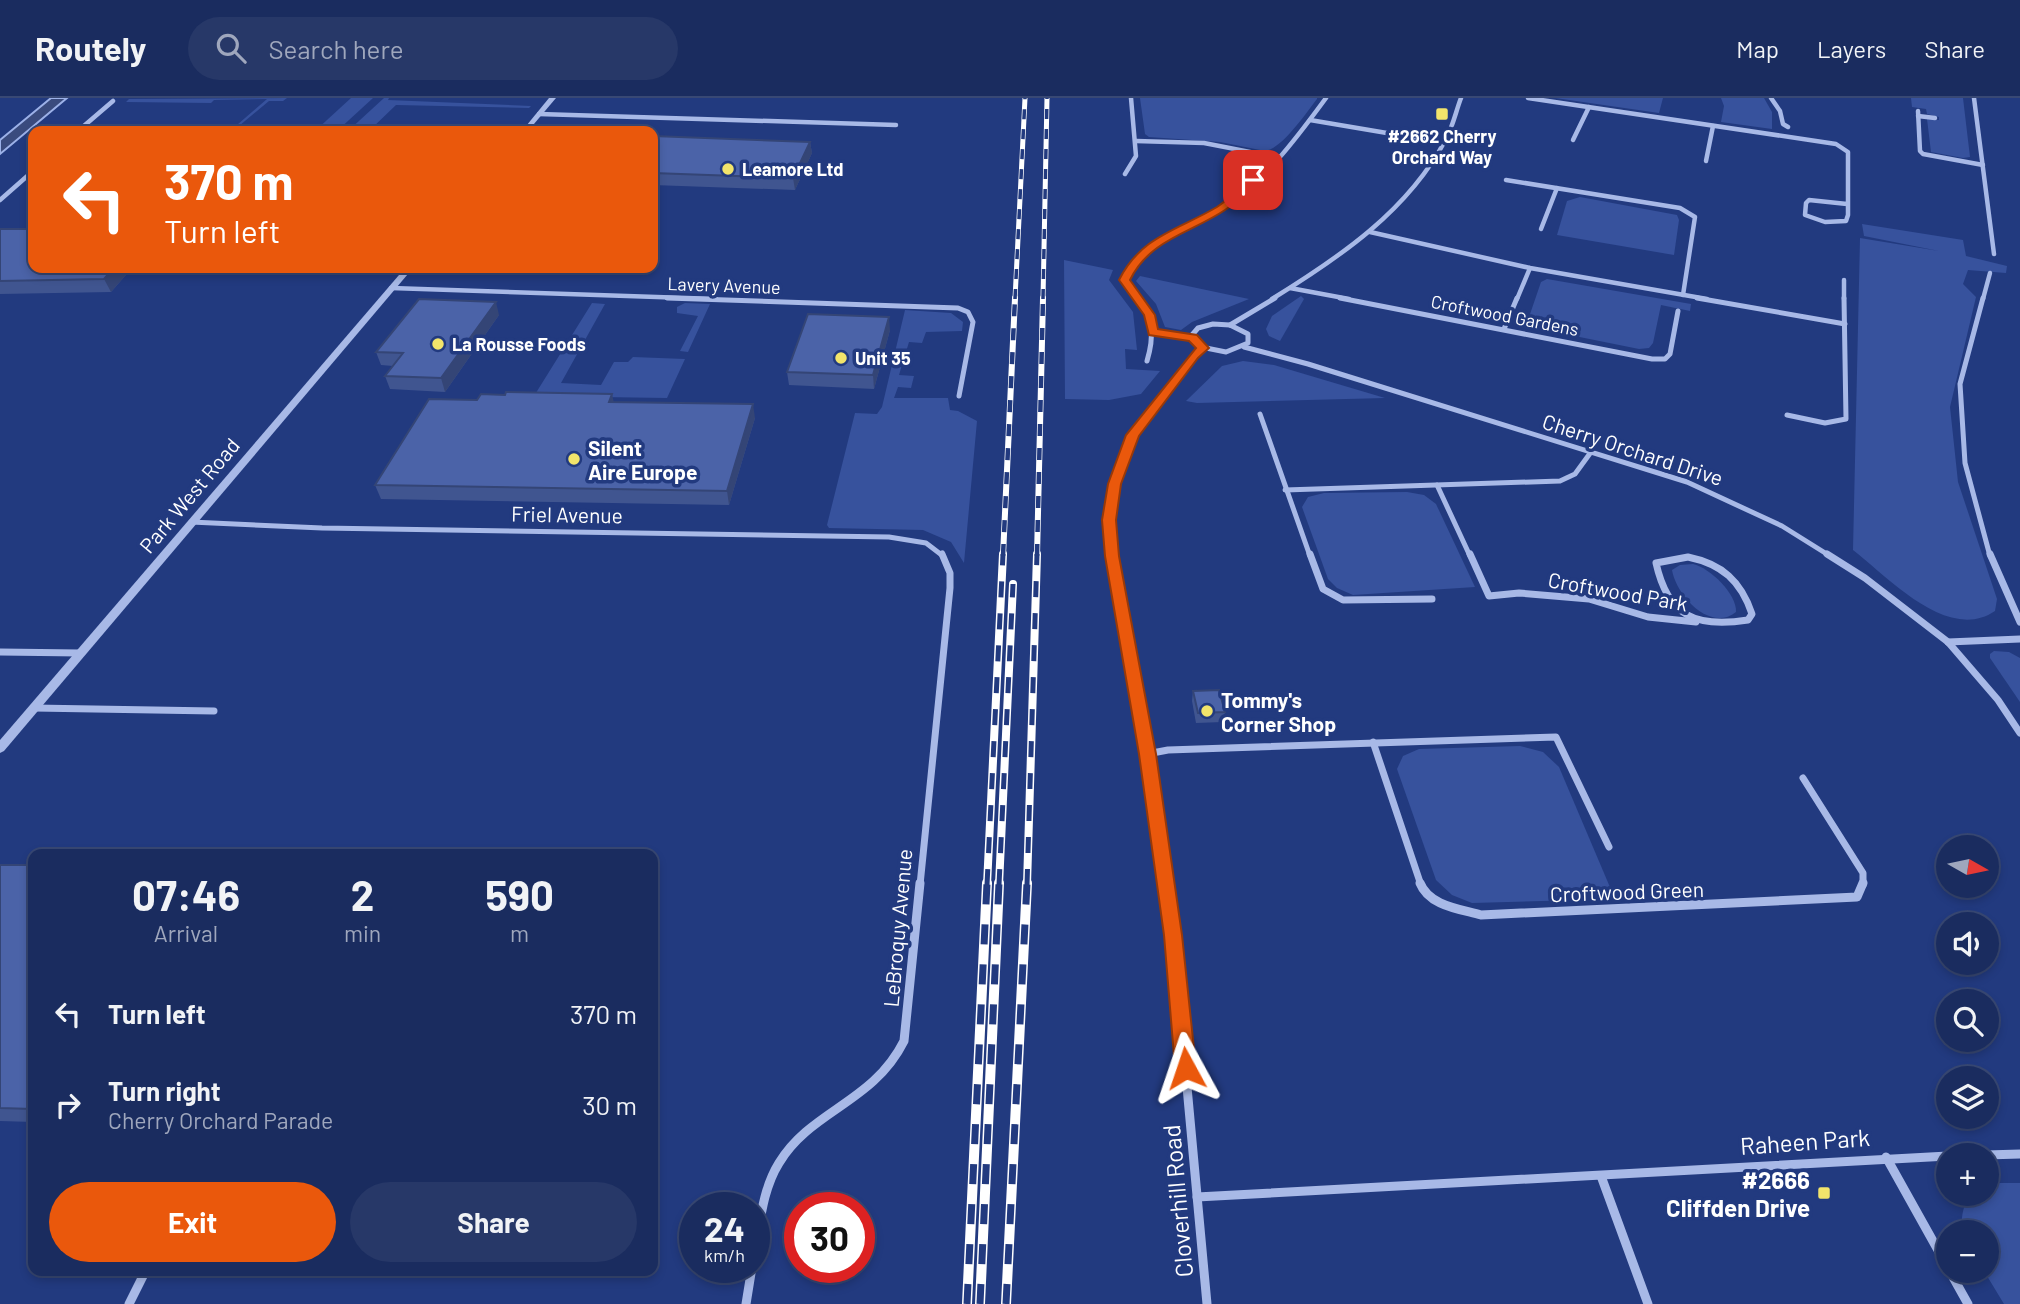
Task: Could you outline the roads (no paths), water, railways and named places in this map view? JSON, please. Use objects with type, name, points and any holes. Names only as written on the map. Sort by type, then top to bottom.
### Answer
[{"type":"street","points":[[529,126],[553,98]]},
{"type":"street","points":[[1125,174],[1135,161],[1136,141],[1131,98]]},
{"type":"street","points":[[1147,361],[1153,332],[1150,315],[1125,280],[1131,266],[1144,251],[1168,233],[1231,202],[1310,120],[1326,98]]},
{"type":"street","points":[[1230,325],[1290,288],[1370,232],[1394,210],[1434,163],[1446,143],[1461,98]]},
{"type":"street","points":[[1528,98],[1826,142],[1848,152],[1847,204],[1846,221],[1841,223],[1810,219],[1805,215],[1805,203],[1809,200],[1847,204]]},
{"type":"street","points":[[1771,98],[1780,111],[1783,124],[1788,127]]},
{"type":"street","points":[[1974,98],[1994,254]]},
{"type":"street","points":[[84,126],[113,101]]},
{"type":"street","points":[[1573,141],[1589,107]]},
{"type":"street","points":[[1935,118],[1918,113],[1920,150],[1923,153],[1983,165]]},
{"type":"street","points":[[540,114],[896,125]]},
{"type":"street","points":[[1310,120],[1446,143]]},
{"type":"street","points":[[1706,160],[1713,125]]},
{"type":"street","points":[[1136,141],[1204,144],[1276,156]]},
{"type":"street","points":[[0,200],[28,175]]},
{"type":"street","points":[[1506,180],[1691,212],[1695,216],[1683,295]]},
{"type":"street","points":[[1541,229],[1557,188]]},
{"type":"street","points":[[1370,232],[1530,268],[1845,324]]},
{"type":"street","points":[[1504,330],[1530,268]]},
{"type":"street","name":"Park West Road","points":[[0,748],[404,273]]},
{"type":"street","points":[[1990,273],[1960,384],[1965,463],[1991,559],[2020,622]]},
{"type":"street","points":[[1787,415],[1829,423],[1839,423],[1846,419],[1844,280]]},
{"type":"street","name":"Lavery Avenue","points":[[391,288],[957,308],[968,313],[973,322],[959,396]]},
{"type":"street","name":"Croftwood Gardens","points":[[1290,288],[1665,359],[1670,355],[1678,311]]},
{"type":"street","points":[[1153,332],[1193,338],[1203,348],[1225,352],[1244,347],[1248,343],[1248,334],[1230,325],[1205,325],[1194,332],[1193,338]]},
{"type":"street","name":"Cherry Orchard Drive","points":[[1244,347],[1687,482],[1782,526],[1866,578],[1948,642],[1998,700],[2020,733]]},
{"type":"street","name":"Cloverhill Road","points":[[1203,348],[1133,435],[1121,461],[1109,520],[1112,556],[1147,754],[1173,935],[1207,1304]]},
{"type":"street","points":[[1260,414],[1285,490],[1323,589],[1343,600],[1432,599]]},
{"type":"street","points":[[1285,490],[1560,481],[1575,474],[1591,452]]},
{"type":"street","name":"Croftwood Park","points":[[1437,485],[1489,596],[1519,593],[1589,599],[1648,617],[1696,622],[1730,624],[1748,620],[1752,614],[1747,598],[1735,581],[1710,560],[1688,557],[1656,563],[1658,578],[1669,597],[1680,612],[1696,622]]},
{"type":"street","name":"Friel Avenue","points":[[191,523],[322,528],[889,537],[915,539],[939,549]]},
{"type":"street","name":"LeBroquy Avenue","points":[[768,1192],[778,1163],[799,1136],[869,1088],[894,1060],[904,1041],[950,588],[951,570],[939,549]]},
{"type":"street","points":[[1948,642],[2020,639]]},
{"type":"street","points":[[0,652],[79,653]]},
{"type":"street","points":[[34,708],[214,711]]},
{"type":"street","points":[[1147,754],[1168,750],[1556,737],[1609,847]]},
{"type":"street","name":"Croftwood Green","points":[[1373,742],[1422,888],[1439,903],[1481,915],[1857,897],[1863,885],[1863,873],[1803,778]]},
{"type":"street","points":[[1999,1155],[2020,1154]]},
{"type":"street","points":[[1886,1157],[1936,1156]]},
{"type":"street","name":"Raheen Park","points":[[1197,1197],[1886,1157],[1936,1246]]},
{"type":"street","points":[[1601,1175],[1648,1304]]},
{"type":"street","points":[[129,1304],[143,1276]]},
{"type":"street","points":[[746,1304],[749,1283]]},
{"type":"street","name":"Raheen Park","points":[[1957,1283],[1968,1304]]},
{"type":"railway","points":[[1015,299],[1025,98]]},
{"type":"railway","points":[[1043,299],[1047,98]]},
{"type":"railway","points":[[1003,556],[1015,298]]},
{"type":"railway","points":[[1037,556],[1043,298]]},
{"type":"railway","points":[[987,885],[1003,554]]},
{"type":"railway","points":[[1027,885],[1037,554]]},
{"type":"railway","points":[[999,885],[1013,584]]},
{"type":"railway","points":[[967,1304],[987,883]]},
{"type":"railway","points":[[980,1304],[999,883]]},
{"type":"railway","points":[[1006,1304],[1027,883]]},
{"type":"place","name":"#2662 Cherry Orchard Way","points":[[1442,114]]},
{"type":"place","name":"Leamore Ltd","points":[[728,169]]},
{"type":"place","name":"La Rousse Foods","points":[[438,344]]},
{"type":"place","name":"Unit 35","points":[[841,358]]},
{"type":"place","name":"Silent Aire Europe","points":[[574,459]]},
{"type":"place","name":"Tommy's Corner Shop","points":[[1207,711]]},
{"type":"place","name":"#2666 Cliffden Drive","points":[[1824,1193]]}]
